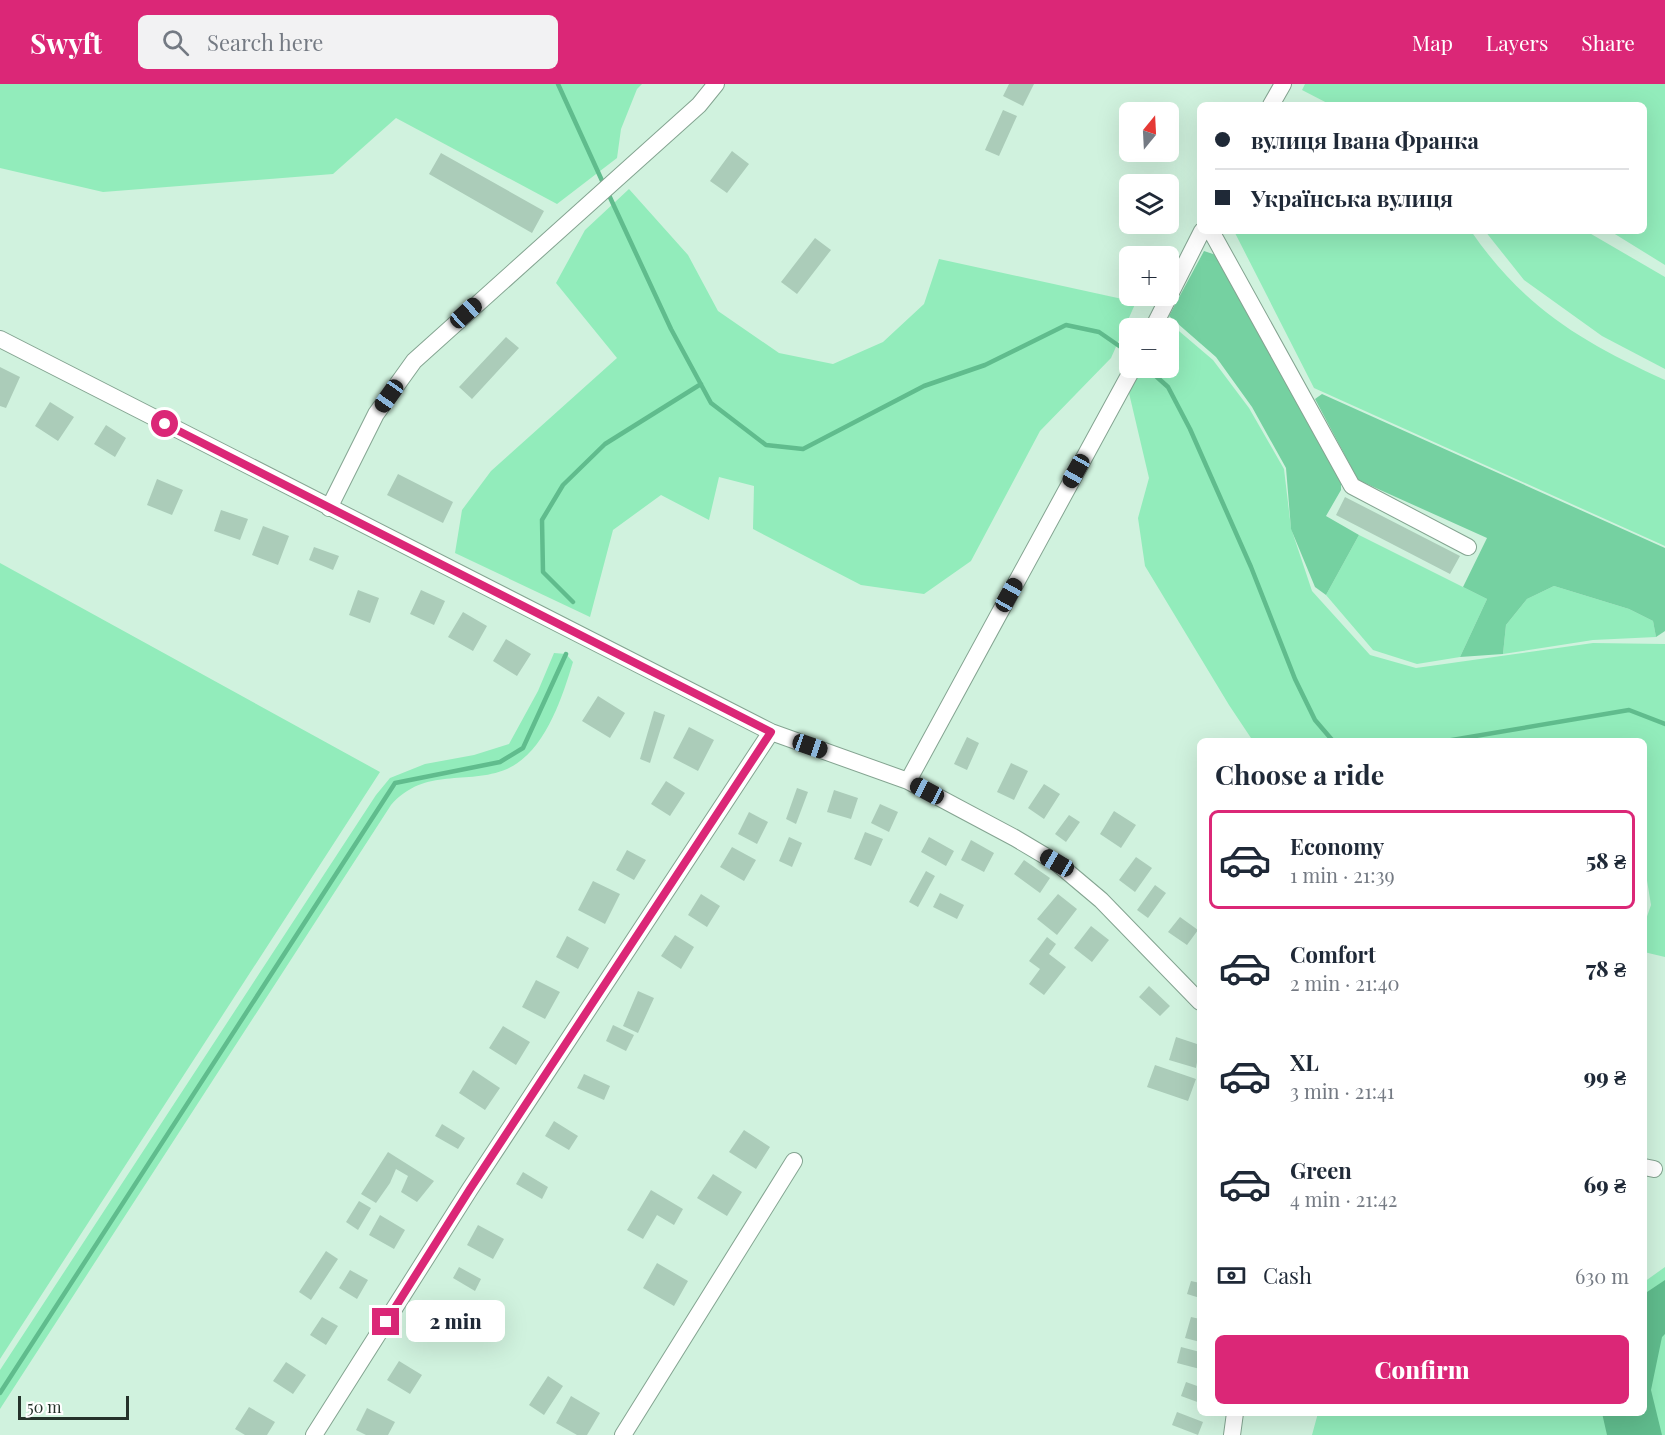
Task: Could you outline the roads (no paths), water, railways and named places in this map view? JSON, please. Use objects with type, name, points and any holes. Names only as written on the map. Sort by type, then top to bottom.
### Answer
[{"type":"street","points":[[329,508],[376,414],[414,361],[571,217],[699,105],[716,84]]},
{"type":"street","points":[[1273,102],[1283,84]]},
{"type":"street","points":[[1158,318],[1200,234]]},
{"type":"street","points":[[1213,234],[1352,486],[1468,547]]},
{"type":"street","points":[[0,339],[771,732],[908,781],[1057,863],[1101,900],[1197,999]]},
{"type":"street","points":[[908,781],[1128,378]]},
{"type":"street","points":[[314,1435],[470,1189],[771,732]]},
{"type":"street","points":[[623,1435],[794,1161]]},
{"type":"street","points":[[1232,1435],[1235,1416]]},
{"type":"waterway","points":[[558,84],[604,185]]},
{"type":"waterway","points":[[608,193],[671,329],[711,403],[766,445],[803,449],[924,386],[985,365],[1066,325],[1099,332],[1119,346]]},
{"type":"waterway","points":[[1158,378],[1168,387],[1190,429],[1251,567],[1295,679],[1315,720],[1330,738]]},
{"type":"waterway","points":[[573,602],[543,572],[542,520],[563,485],[605,444],[701,384]]},
{"type":"waterway","points":[[0,1393],[395,783],[500,762],[523,748],[566,654]]},
{"type":"waterway","points":[[1464,738],[1629,710],[1665,724]]}]
